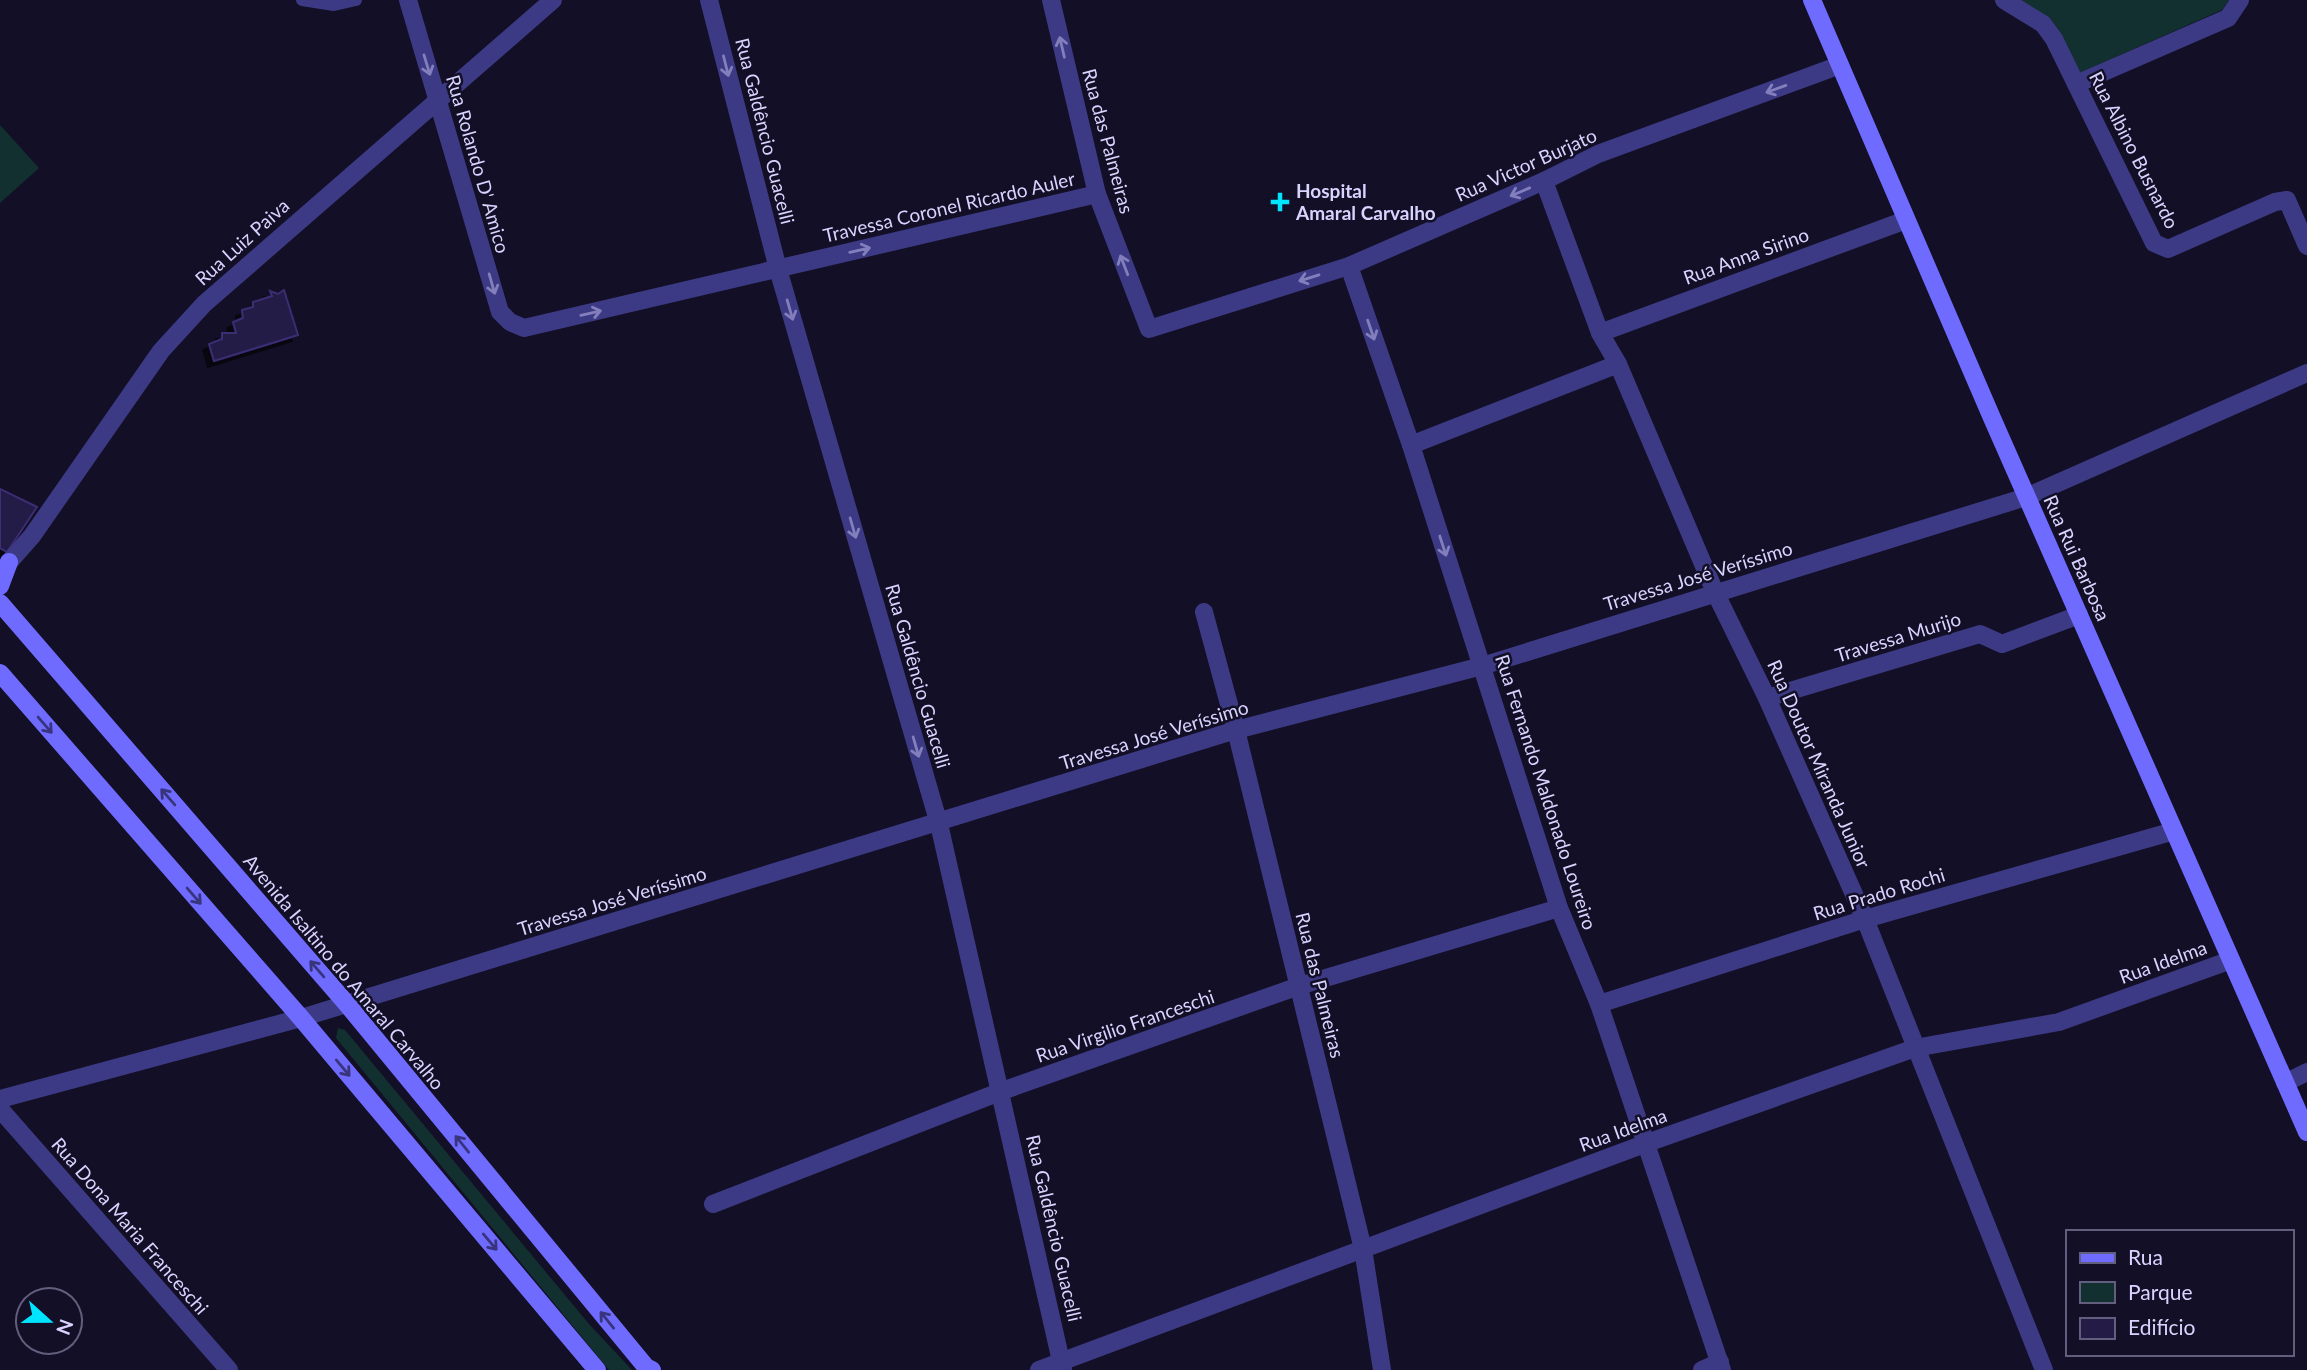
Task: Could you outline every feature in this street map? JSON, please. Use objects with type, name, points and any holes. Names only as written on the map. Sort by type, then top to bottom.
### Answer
[{"type":"main road","name":"Rua Rui Barbosa","points":[[1812,0],[2026,497],[2307,1132]]},
{"type":"main road","name":"Rua Luiz Paiva","points":[[0,586],[4,564]]},
{"type":"main road","name":"Avenida Isaltino do Amaral Carvalho","points":[[0,603],[346,1003],[646,1367],[652,1370]]},
{"type":"main road","points":[[0,673],[301,1018],[597,1370]]},
{"type":"street","name":"Rua Rolando D' Amico","points":[[408,0],[500,312],[510,322],[524,328]]},
{"type":"street","name":"Rua Luiz Paiva","points":[[4,564],[32,536],[161,351],[204,304],[553,0]]},
{"type":"street","name":"Rua Galdêncio Guacelli","points":[[709,0],[778,269],[939,824],[1063,1365]]},
{"type":"street","name":"Rua das Palmeiras","points":[[1051,0],[1097,194],[1149,329]]},
{"type":"street","name":"Rua Albino Busnardo","points":[[2004,0],[2043,24],[2076,84],[2154,243],[2168,249],[2275,202],[2287,201],[2307,246]]},
{"type":"street","points":[[2076,84],[2228,18],[2240,0]]},
{"type":"street","name":"Rua Victor Burjato","points":[[1149,329],[1349,266],[1544,181],[1598,154],[1840,65]]},
{"type":"street","name":"Rua Doutor Miranda Junior","points":[[1544,181],[1600,332],[1618,364],[1715,592],[1767,698],[1865,919],[2044,1370]]},
{"type":"street","name":"Travessa Coronel Ricardo Auler","points":[[524,328],[1097,194]]},
{"type":"street","name":"Rua Anna Sirino","points":[[1600,332],[1906,220]]},
{"type":"street","name":"Rua Fernando Maldonado Loureiro","points":[[1349,266],[1411,445],[1559,908],[1599,1004],[1721,1366]]},
{"type":"street","points":[[1411,445],[1618,364]]},
{"type":"street","name":"Travessa José Veríssimo","points":[[0,1099],[301,1018],[939,824],[1236,730],[1482,666],[2026,497],[2307,373]]},
{"type":"street","name":"Rua das Palmeiras","points":[[1204,612],[1236,730],[1363,1248],[1382,1370]]},
{"type":"street","name":"Travessa Murijo","points":[[1767,698],[1980,634],[2002,644],[2079,615]]},
{"type":"street","name":"Rua Prado Rochi","points":[[1599,1004],[1865,919],[2174,831]]},
{"type":"street","name":"Rua Virgilio Franceschi","points":[[713,1205],[1002,1091],[1300,986],[1559,908]]},
{"type":"street","name":"Rua Idelma","points":[[1039,1370],[1063,1365],[1363,1248],[1915,1048],[2059,1022],[2231,960]]},
{"type":"street","points":[[2286,1083],[2307,1072]]},
{"type":"street","name":"Rua Dona Maria Franceschi","points":[[0,1109],[229,1370]]},
{"type":"street","points":[[1702,1370],[1721,1366]]},
{"type":"lane","points":[[302,0],[334,5],[356,0]]},
{"type":"green space","points":[[2020,0],[2229,0],[2222,10],[2079,73],[2052,21]]},
{"type":"green space","points":[[0,125],[39,168],[0,203]]},
{"type":"green space","points":[[338,1028],[345,1030],[589,1324],[632,1370],[609,1370],[336,1038]]},
{"type":"building","points":[[284,290],[298,335],[214,361],[209,344],[222,339],[222,333],[236,333],[233,322],[243,318],[242,310],[253,307],[253,302],[272,296],[270,291],[278,294]]},
{"type":"building","points":[[0,489],[37,507],[7,552],[0,548]]},
{"type":"place","name":"Hospital Amaral Carvalho","points":[[1280,202]]}]
